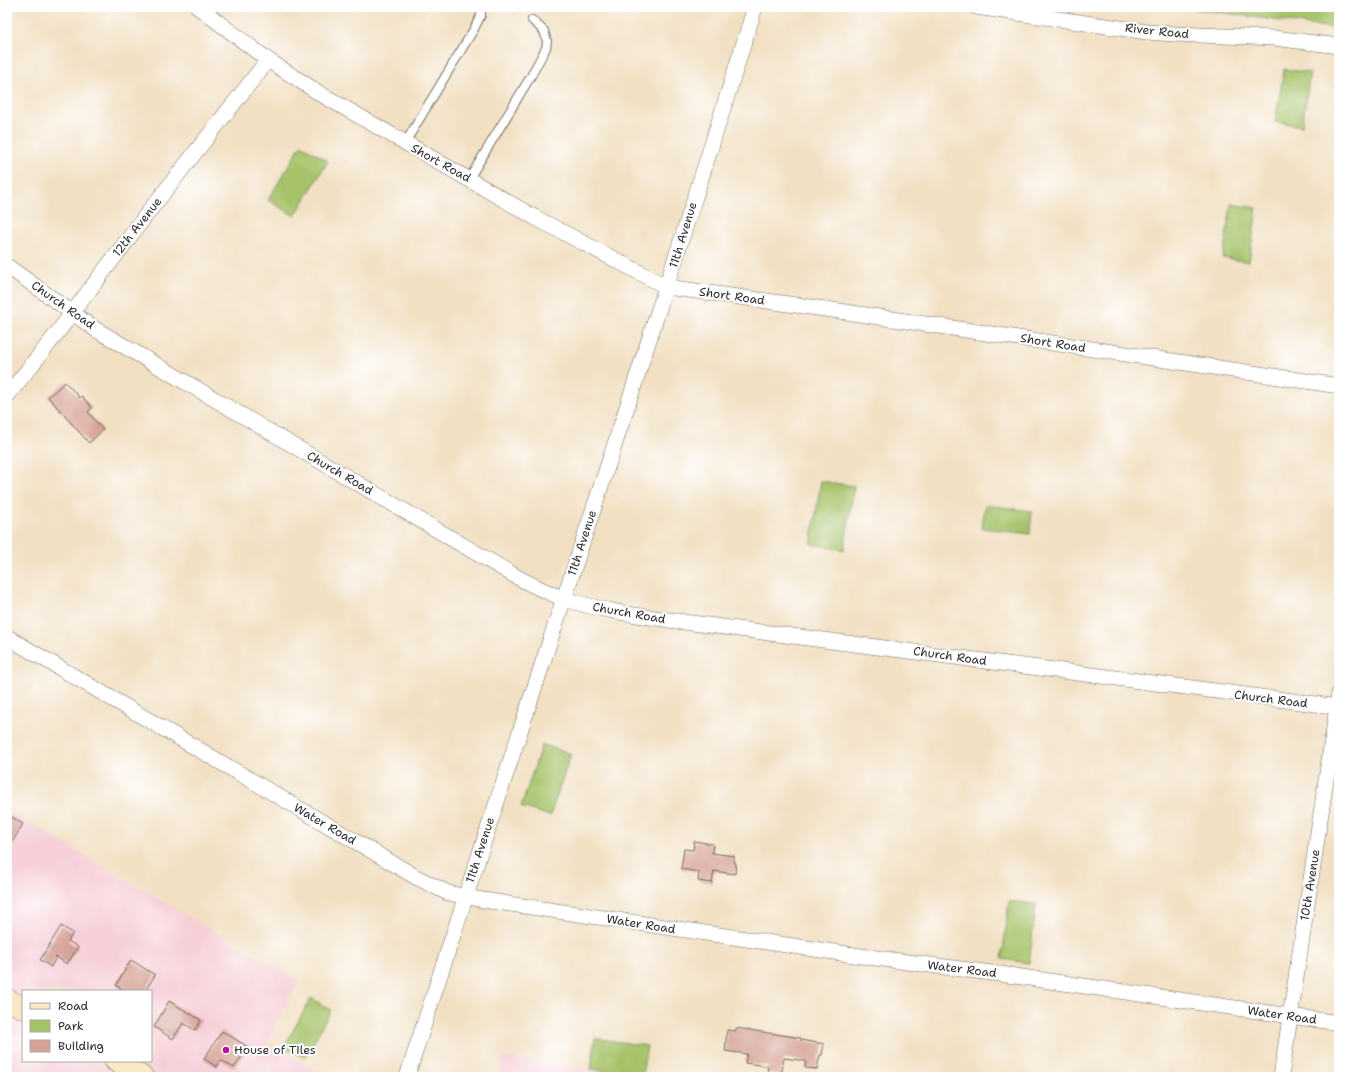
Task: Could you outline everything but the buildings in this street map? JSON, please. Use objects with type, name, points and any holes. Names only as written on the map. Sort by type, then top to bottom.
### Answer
[{"type":"main road","points":[[7,999],[22,1007]]},
{"type":"main road","points":[[117,1062],[143,1077]]},
{"type":"street","name":"Short Road","points":[[198,7],[268,60],[319,93],[534,217],[667,287],[839,311],[1339,386]]},
{"type":"street","name":"11th Avenue","points":[[407,1077],[465,896],[667,287],[755,7]]},
{"type":"street","name":"River Road","points":[[976,7],[1147,32],[1288,39],[1339,46]]},
{"type":"street","name":"12th Avenue","points":[[7,396],[268,60]]},
{"type":"street","name":"Church Road","points":[[7,266],[95,329],[517,577],[539,589],[564,599],[590,606],[669,620],[1338,703]]},
{"type":"street","name":"Water Road","points":[[7,637],[416,877],[448,893],[497,903],[833,952],[1339,1022]]},
{"type":"street","name":"10th Avenue","points":[[1281,1077],[1338,703]]},
{"type":"lane","points":[[405,143],[474,29],[481,15],[481,7]]},
{"type":"lane","points":[[469,180],[546,48],[548,41],[544,32],[532,20]]},
{"type":"shaded area","points":[[7,810],[299,981],[266,1043],[328,1077],[7,1077]]},
{"type":"shaded area","points":[[503,1057],[636,1077],[498,1077]]},
{"type":"green space","points":[[1182,7],[1339,7],[1339,29]]},
{"type":"green space","points":[[1284,69],[1310,73],[1302,126],[1275,122]]},
{"type":"green space","points":[[301,145],[328,161],[295,216],[268,200]]},
{"type":"green space","points":[[1231,204],[1257,208],[1249,262],[1223,258]]},
{"type":"green space","points":[[821,481],[854,486],[844,550],[811,544]]},
{"type":"green space","points":[[985,505],[1032,511],[1030,534],[982,528]]},
{"type":"green space","points":[[542,744],[571,754],[550,816],[521,807]]},
{"type":"green space","points":[[1009,901],[1036,904],[1029,963],[1002,959]]},
{"type":"green space","points":[[311,998],[331,1010],[305,1058],[284,1047]]},
{"type":"green space","points":[[595,1038],[647,1046],[642,1076],[591,1069]]},
{"type":"place","name":"House of Tiles","points":[[226,1050]]}]
